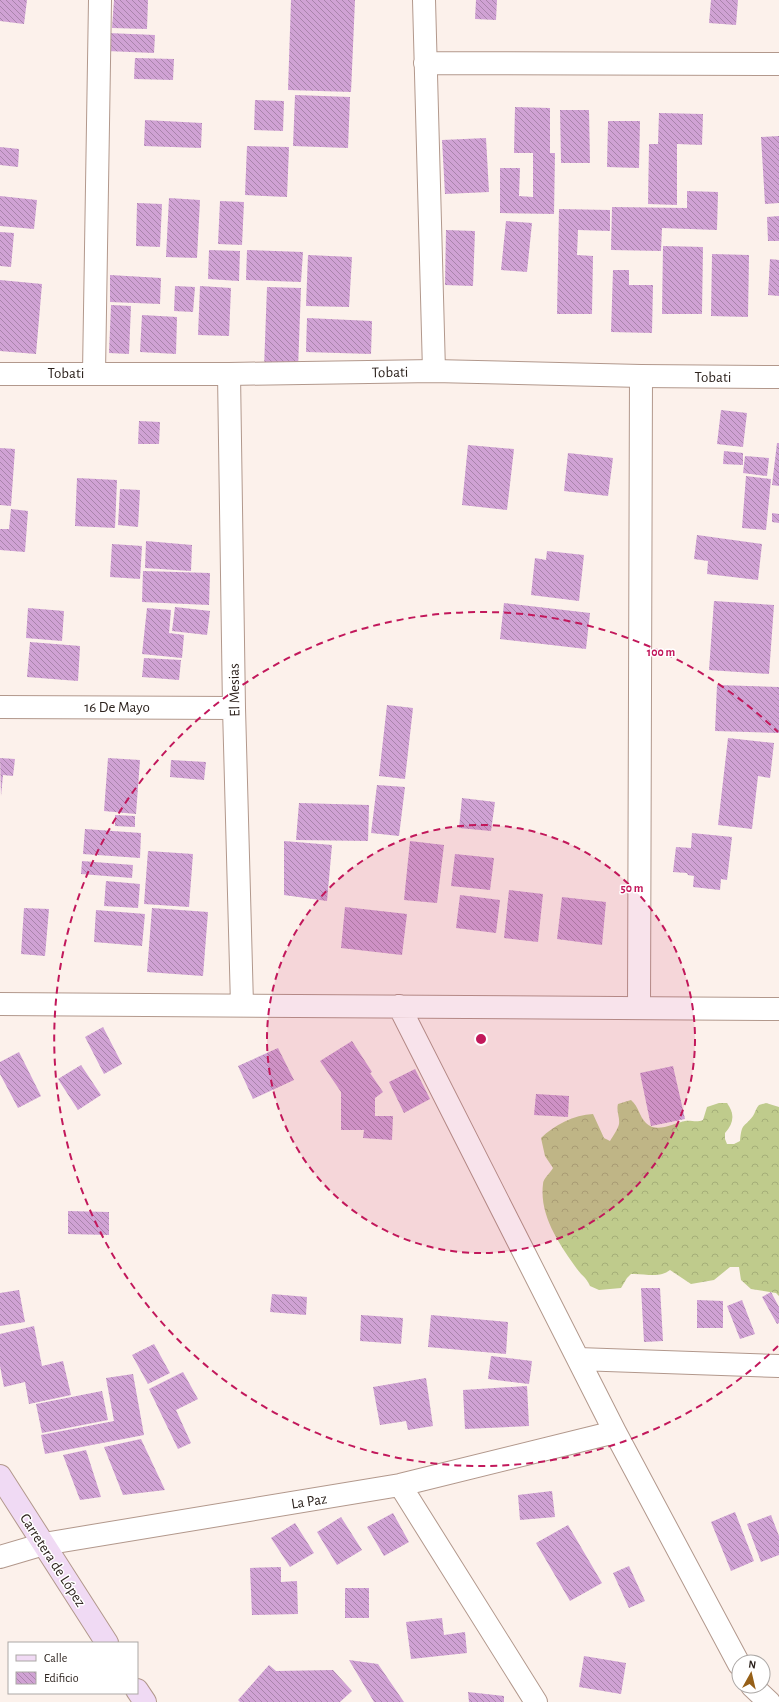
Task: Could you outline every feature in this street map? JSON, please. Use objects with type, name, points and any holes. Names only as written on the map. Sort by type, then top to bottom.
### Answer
[{"type":"main road","name":"Carretera de López","points":[[0,1476],[106,1642]]},
{"type":"main road","points":[[138,1692],[145,1702]]},
{"type":"street","points":[[94,373],[100,0]]},
{"type":"street","points":[[424,0],[434,371]]},
{"type":"street","points":[[425,63],[779,64]]},
{"type":"street","name":"Tobati","points":[[0,374],[229,374],[434,371],[641,376],[779,377]]},
{"type":"street","name":"El Mesias","points":[[229,374],[234,708],[242,1005]]},
{"type":"street","points":[[638,1008],[641,376]]},
{"type":"street","name":"16 De Mayo","points":[[0,706],[234,708]]},
{"type":"street","points":[[0,1004],[779,1009]]},
{"type":"street","points":[[399,1006],[615,1432],[734,1654]]},
{"type":"street","points":[[578,1359],[779,1366]]},
{"type":"street","name":"La Paz","points":[[0,1557],[44,1544],[400,1485],[615,1432]]},
{"type":"street","points":[[400,1485],[536,1702]]},
{"type":"street","points":[[760,1694],[769,1702]]},
{"type":"green space","points":[[631,1100],[646,1123],[655,1128],[665,1127],[685,1121],[701,1121],[703,1120],[707,1107],[719,1103],[727,1103],[730,1107],[732,1122],[725,1133],[727,1144],[734,1144],[740,1141],[742,1128],[753,1116],[759,1105],[766,1103],[779,1107],[779,1296],[776,1293],[751,1289],[741,1280],[739,1267],[730,1267],[714,1280],[691,1284],[670,1270],[666,1273],[656,1275],[631,1274],[621,1288],[599,1290],[590,1286],[577,1269],[552,1230],[544,1207],[543,1182],[553,1168],[545,1156],[541,1138],[558,1125],[579,1116],[593,1114],[604,1138],[610,1141],[619,1124],[617,1109],[618,1104]]},
{"type":"building","points":[[0,0],[27,0],[24,24],[0,21]]},
{"type":"building","points":[[114,0],[148,0],[147,29],[112,28]]},
{"type":"building","points":[[291,0],[355,0],[351,92],[288,90]]},
{"type":"building","points":[[476,0],[497,0],[496,20],[475,19]]},
{"type":"building","points":[[711,0],[738,0],[736,25],[709,23]]},
{"type":"building","points":[[108,33],[155,35],[154,53],[107,51]]},
{"type":"building","points":[[135,58],[174,59],[173,80],[134,79]]},
{"type":"building","points":[[295,95],[350,97],[348,148],[293,146]]},
{"type":"building","points":[[255,100],[284,101],[283,131],[254,130]]},
{"type":"building","points":[[515,107],[550,108],[550,153],[555,153],[554,214],[500,213],[500,168],[520,168],[519,196],[533,197],[533,153],[514,153]]},
{"type":"building","points":[[560,110],[589,110],[590,163],[561,163]]},
{"type":"building","points":[[659,113],[703,114],[702,145],[677,144],[677,205],[648,204],[649,144],[658,144]]},
{"type":"building","points":[[145,120],[202,123],[201,148],[144,146]]},
{"type":"building","points":[[608,121],[640,121],[639,168],[607,167]]},
{"type":"building","points":[[779,136],[779,203],[765,204],[761,137]]},
{"type":"building","points":[[486,138],[489,192],[445,194],[442,140]]},
{"type":"building","points":[[247,146],[289,147],[287,197],[245,195]]},
{"type":"building","points":[[0,147],[19,149],[18,167],[0,165]]},
{"type":"building","points":[[687,191],[718,192],[717,230],[662,228],[661,251],[611,250],[612,207],[687,208]]},
{"type":"building","points":[[0,196],[37,200],[34,229],[0,226]]},
{"type":"building","points":[[169,198],[200,200],[197,258],[166,257]]},
{"type":"building","points":[[220,201],[244,202],[242,245],[218,244]]},
{"type":"building","points":[[137,203],[162,204],[160,247],[136,246]]},
{"type":"building","points":[[559,209],[610,210],[610,231],[578,230],[577,255],[593,256],[592,314],[557,314]]},
{"type":"building","points":[[779,216],[779,241],[768,241],[767,217]]},
{"type":"building","points":[[506,221],[532,223],[527,272],[501,270]]},
{"type":"building","points":[[446,230],[475,231],[473,286],[445,285]]},
{"type":"building","points":[[0,232],[14,233],[11,267],[0,266]]},
{"type":"building","points":[[663,246],[703,247],[702,314],[662,314]]},
{"type":"building","points":[[209,250],[240,251],[239,281],[208,279]]},
{"type":"building","points":[[247,250],[303,252],[301,282],[246,280]]},
{"type":"building","points":[[712,254],[749,255],[748,317],[711,316]]},
{"type":"building","points":[[308,255],[352,257],[349,307],[306,306]]},
{"type":"building","points":[[770,259],[779,260],[779,296],[768,295]]},
{"type":"building","points":[[613,270],[629,270],[629,285],[653,285],[652,333],[611,332]]},
{"type":"building","points":[[110,275],[161,278],[160,304],[110,302]]},
{"type":"building","points":[[0,280],[42,284],[36,354],[0,351]]},
{"type":"building","points":[[175,286],[195,287],[193,312],[174,311]]},
{"type":"building","points":[[200,286],[231,288],[229,336],[198,335]]},
{"type":"building","points":[[267,287],[301,288],[298,369],[264,368]]},
{"type":"building","points":[[111,305],[131,306],[129,354],[109,353]]},
{"type":"building","points":[[142,315],[177,317],[176,354],[140,352]]},
{"type":"building","points":[[307,318],[372,321],[371,354],[306,352]]},
{"type":"building","points":[[721,410],[747,413],[743,447],[717,444]]},
{"type":"building","points":[[139,421],[160,422],[159,444],[138,444]]},
{"type":"building","points":[[777,443],[779,443],[779,486],[772,485]]},
{"type":"building","points":[[468,445],[514,449],[507,510],[462,505]]},
{"type":"building","points":[[0,448],[15,449],[11,506],[0,505]]},
{"type":"building","points":[[724,451],[743,453],[743,465],[723,464]]},
{"type":"building","points":[[568,453],[613,458],[608,496],[564,491]]},
{"type":"building","points":[[745,456],[769,458],[767,476],[743,473]]},
{"type":"building","points":[[746,476],[771,479],[766,530],[742,528]]},
{"type":"building","points":[[77,478],[117,480],[115,528],[75,526]]},
{"type":"building","points":[[120,489],[140,490],[138,527],[118,525]]},
{"type":"building","points":[[11,509],[28,511],[25,552],[0,550],[0,529],[9,529]]},
{"type":"building","points":[[772,513],[779,514],[779,523],[772,522]]},
{"type":"building","points":[[697,535],[762,544],[758,580],[707,574],[708,561],[694,559]]},
{"type":"building","points":[[146,541],[192,545],[191,571],[145,568]]},
{"type":"building","points":[[112,544],[142,546],[140,579],[110,577]]},
{"type":"building","points":[[547,551],[584,555],[579,601],[531,595],[535,558],[546,560]]},
{"type":"building","points":[[143,571],[210,573],[209,605],[142,602]]},
{"type":"building","points":[[714,601],[774,605],[769,674],[709,670]]},
{"type":"building","points":[[504,603],[590,613],[586,649],[500,639]]},
{"type":"building","points":[[175,607],[210,611],[207,635],[172,631]]},
{"type":"building","points":[[28,608],[64,611],[62,641],[26,638]]},
{"type":"building","points":[[147,608],[171,610],[169,633],[184,635],[182,658],[142,654]]},
{"type":"building","points":[[30,642],[80,646],[78,681],[27,677]]},
{"type":"building","points":[[144,658],[181,660],[179,680],[142,677]]},
{"type":"building","points":[[717,685],[779,687],[779,733],[715,731]]},
{"type":"building","points":[[387,705],[413,708],[405,779],[379,776]]},
{"type":"building","points":[[728,738],[774,743],[770,778],[758,776],[752,829],[718,825]]},
{"type":"building","points":[[0,758],[15,759],[13,776],[3,775],[1,796]]},
{"type":"building","points":[[108,758],[140,760],[136,814],[104,811]]},
{"type":"building","points":[[171,760],[206,762],[204,780],[170,777]]},
{"type":"building","points":[[377,785],[405,787],[399,836],[371,833]]},
{"type":"building","points":[[462,798],[495,802],[491,831],[459,828]]},
{"type":"building","points":[[299,803],[369,805],[368,841],[296,840]]},
{"type":"building","points":[[115,815],[135,816],[135,827],[115,826]]},
{"type":"building","points":[[85,829],[141,833],[140,858],[83,854]]},
{"type":"building","points":[[692,833],[732,837],[727,880],[721,879],[720,890],[693,887],[694,876],[688,875],[687,873],[673,872],[676,847],[691,848]]},
{"type":"building","points":[[284,841],[332,845],[327,901],[284,895]]},
{"type":"building","points":[[410,841],[444,845],[437,903],[404,900]]},
{"type":"building","points":[[148,851],[193,854],[189,907],[144,904]]},
{"type":"building","points":[[455,854],[494,858],[490,890],[451,886]]},
{"type":"building","points":[[82,861],[133,865],[132,878],[81,874]]},
{"type":"building","points":[[106,881],[140,884],[138,908],[104,906]]},
{"type":"building","points":[[509,890],[543,894],[538,942],[504,938]]},
{"type":"building","points":[[460,895],[500,900],[496,933],[456,928]]},
{"type":"building","points":[[562,897],[606,902],[602,945],[557,939]]},
{"type":"building","points":[[345,907],[407,914],[402,955],[341,948]]},
{"type":"building","points":[[24,908],[49,909],[45,956],[21,954]]},
{"type":"building","points":[[152,908],[208,912],[203,976],[147,972]]},
{"type":"building","points":[[96,910],[145,914],[142,946],[94,942]]},
{"type":"building","points":[[103,1027],[122,1064],[104,1074],[85,1037]]},
{"type":"building","points":[[352,1041],[372,1072],[370,1073],[383,1092],[375,1098],[375,1116],[393,1116],[392,1140],[363,1138],[364,1130],[341,1130],[341,1092],[320,1061]]},
{"type":"building","points":[[278,1048],[294,1080],[253,1099],[238,1066]]},
{"type":"building","points":[[19,1052],[41,1096],[18,1108],[0,1074],[0,1062]]},
{"type":"building","points":[[81,1065],[101,1095],[78,1110],[58,1079]]},
{"type":"building","points":[[673,1066],[685,1119],[651,1126],[640,1073]]},
{"type":"building","points":[[415,1069],[430,1099],[404,1113],[389,1082]]},
{"type":"building","points":[[536,1094],[569,1096],[568,1117],[534,1115]]},
{"type":"building","points":[[68,1211],[109,1212],[109,1235],[68,1234]]},
{"type":"building","points":[[641,1288],[660,1288],[663,1341],[644,1342]]},
{"type":"building","points":[[19,1290],[25,1322],[0,1326],[0,1293]]},
{"type":"building","points":[[771,1292],[779,1307],[779,1323],[777,1324],[762,1297]]},
{"type":"building","points":[[272,1294],[307,1297],[306,1315],[270,1312]]},
{"type":"building","points":[[697,1300],[723,1301],[723,1328],[697,1328]]},
{"type":"building","points":[[742,1300],[755,1334],[740,1339],[727,1306]]},
{"type":"building","points":[[361,1315],[403,1318],[401,1344],[360,1341]]},
{"type":"building","points":[[431,1315],[508,1322],[506,1354],[428,1347]]},
{"type":"building","points":[[34,1326],[42,1366],[63,1361],[71,1395],[29,1404],[25,1382],[4,1387],[0,1366],[0,1334]]},
{"type":"building","points":[[154,1344],[170,1373],[148,1384],[132,1355]]},
{"type":"building","points":[[491,1356],[532,1361],[529,1384],[488,1379]]},
{"type":"building","points":[[183,1372],[198,1399],[176,1410],[191,1443],[178,1449],[149,1389]]},
{"type":"building","points":[[133,1374],[144,1435],[45,1454],[41,1435],[114,1421],[106,1378]]},
{"type":"building","points":[[426,1378],[433,1426],[408,1430],[406,1421],[380,1425],[373,1387]]},
{"type":"building","points":[[527,1386],[529,1426],[465,1429],[463,1390]]},
{"type":"building","points":[[102,1391],[108,1420],[42,1433],[36,1404]]},
{"type":"building","points":[[141,1439],[165,1490],[123,1495],[104,1447]]},
{"type":"building","points":[[86,1450],[101,1497],[80,1500],[63,1455]]},
{"type":"building","points":[[552,1491],[555,1517],[520,1520],[518,1495]]},
{"type":"building","points":[[735,1512],[754,1561],[731,1571],[711,1522]]},
{"type":"building","points":[[393,1513],[409,1542],[384,1556],[367,1527]]},
{"type":"building","points":[[771,1515],[779,1536],[779,1555],[761,1562],[747,1524]]},
{"type":"building","points":[[341,1517],[362,1550],[337,1565],[317,1532]]},
{"type":"building","points":[[295,1523],[314,1553],[290,1567],[271,1538]]},
{"type":"building","points":[[568,1525],[602,1583],[570,1601],[536,1543]]},
{"type":"building","points":[[629,1566],[645,1601],[629,1608],[613,1573]]},
{"type":"building","points":[[281,1567],[281,1582],[297,1581],[298,1614],[252,1615],[250,1568]]},
{"type":"building","points":[[345,1588],[369,1588],[369,1618],[345,1618]]},
{"type":"building","points":[[442,1618],[444,1635],[465,1632],[467,1653],[411,1659],[406,1622]]},
{"type":"building","points":[[584,1656],[626,1663],[621,1694],[579,1687]]},
{"type":"building","points":[[349,1660],[378,1664],[404,1702],[374,1702]]},
{"type":"building","points":[[269,1665],[276,1671],[333,1670],[352,1691],[340,1702],[240,1702],[238,1700]]},
{"type":"building","points":[[468,1692],[504,1696],[504,1702],[469,1702]]}]
